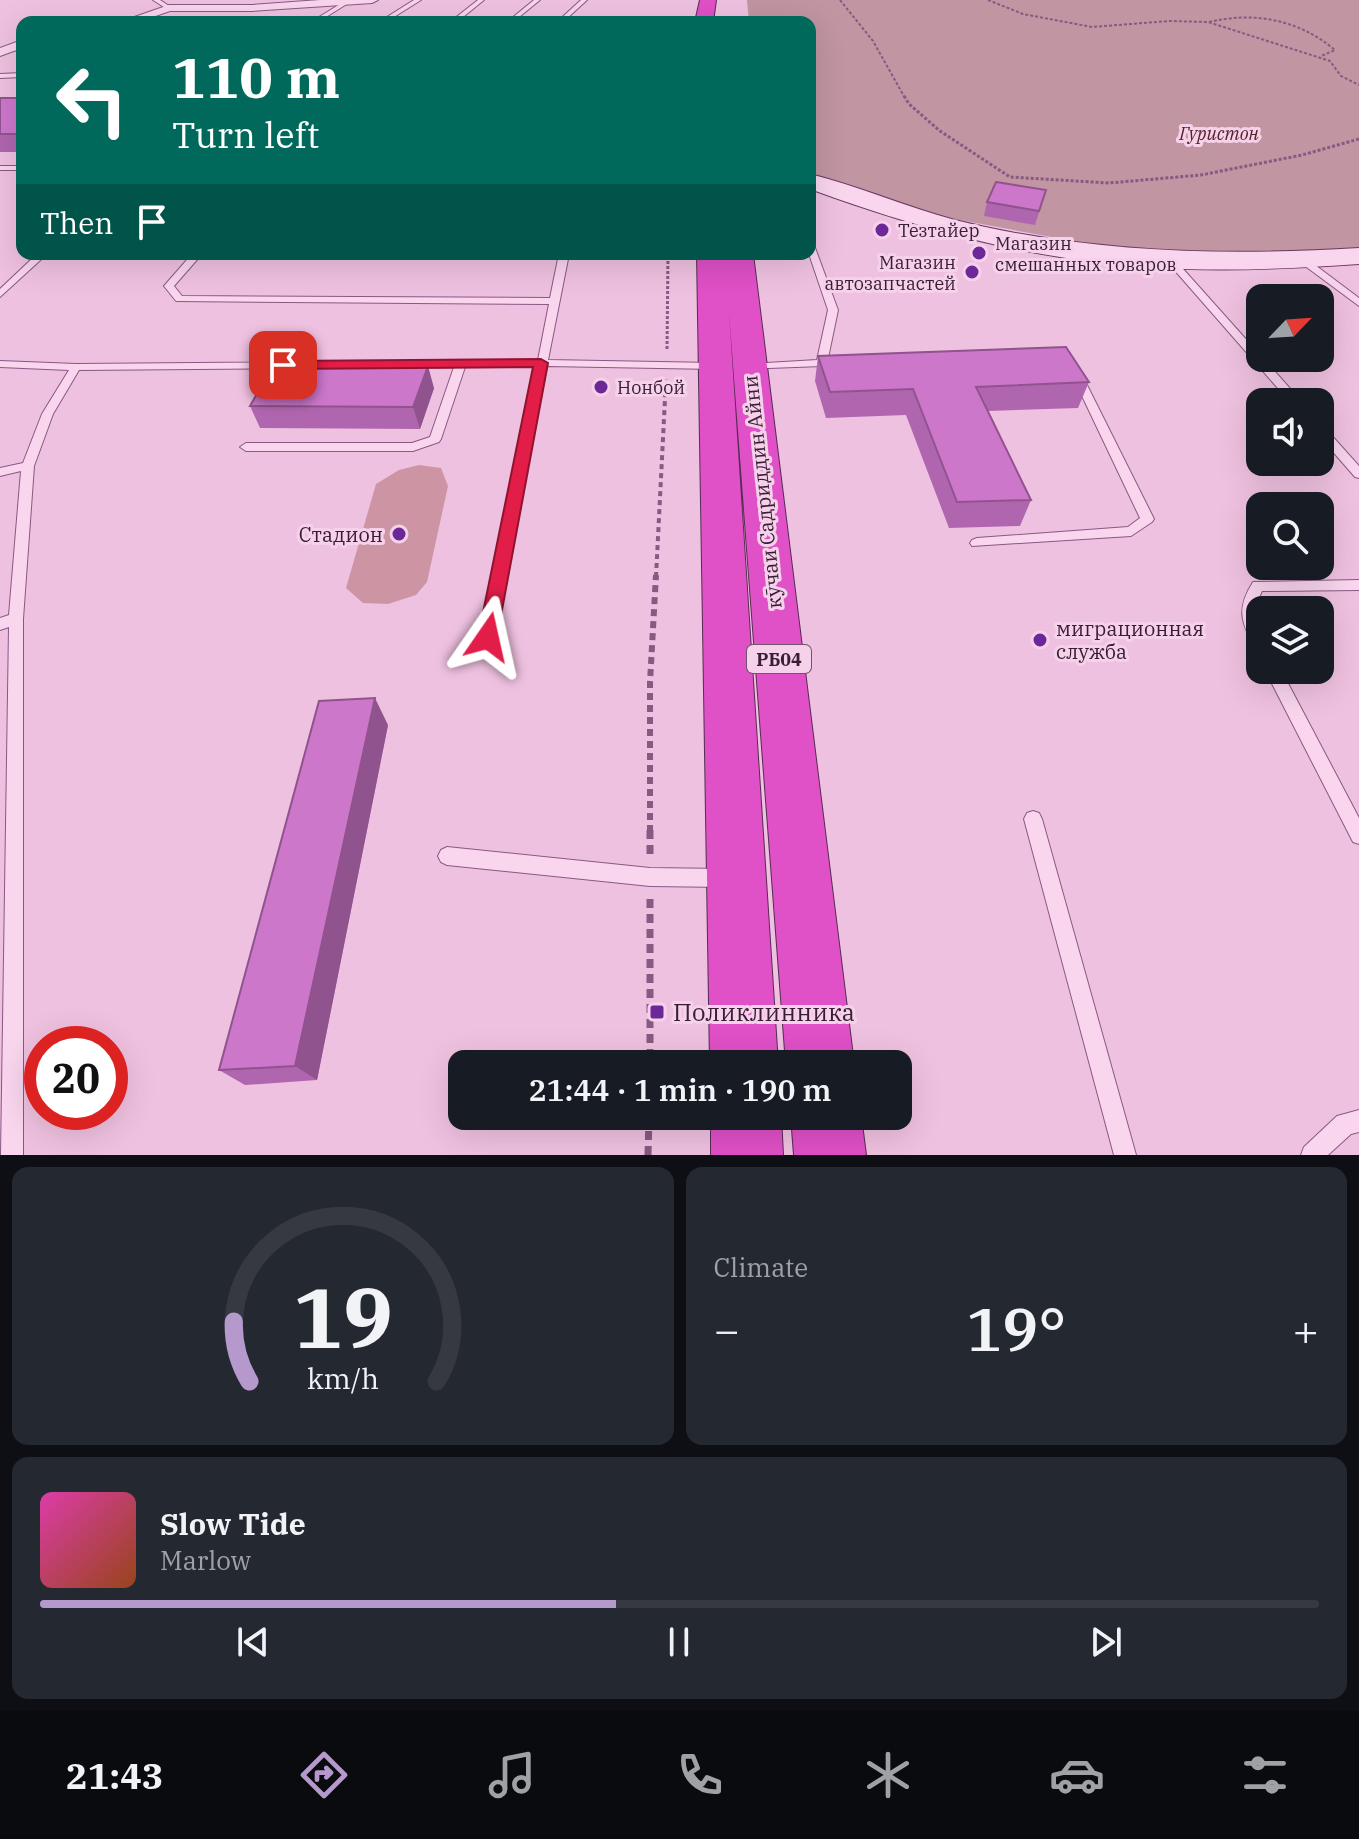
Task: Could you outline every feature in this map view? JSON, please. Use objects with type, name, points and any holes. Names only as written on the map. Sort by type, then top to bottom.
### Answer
[{"type":"highway","name":"кӯчаи Садриддин Айни","points":[[712,260],[733,366],[818,1050]]},
{"type":"highway","name":"кӯчаи Садриддин Айни","points":[[739,260],[733,366],[736,878],[743,1050]]},
{"type":"highway","points":[[746,1130],[747,1155]]},
{"type":"highway","points":[[827,1130],[830,1155]]},
{"type":"street","points":[[144,16],[169,8],[372,0]]},
{"type":"street","points":[[816,184],[988,237],[1081,254],[1173,263],[1304,261],[1359,256]]},
{"type":"lane","points":[[156,0],[169,8]]},
{"type":"lane","points":[[392,16],[418,0]]},
{"type":"lane","points":[[461,16],[481,0]]},
{"type":"lane","points":[[517,16],[537,0]]},
{"type":"lane","points":[[567,16],[584,0]]},
{"type":"lane","points":[[324,16],[347,2]]},
{"type":"lane","points":[[0,294],[36,260]]},
{"type":"lane","points":[[192,260],[169,286],[179,299],[556,301]]},
{"type":"lane","points":[[488,637],[563,260]]},
{"type":"lane","points":[[815,260],[833,310],[822,363]]},
{"type":"lane","points":[[1304,261],[1359,303]]},
{"type":"lane","points":[[1173,263],[1284,388]]},
{"type":"lane","points":[[0,364],[76,367],[461,363],[733,366],[837,363]]},
{"type":"lane","points":[[246,447],[413,447],[427,444],[435,439],[461,363]]},
{"type":"lane","points":[[12,1155],[8,621],[28,466],[39,428],[52,400],[76,367]]},
{"type":"lane","points":[[977,543],[1131,531],[1147,519],[1078,376],[1069,370]]},
{"type":"lane","points":[[1334,446],[1359,474]]},
{"type":"lane","points":[[0,472],[28,466]]},
{"type":"lane","points":[[1251,596],[1258,586],[1359,585]]},
{"type":"lane","points":[[1280,684],[1359,836]]},
{"type":"lane","points":[[1033,819],[1125,1155]]},
{"type":"lane","points":[[447,856],[650,877],[736,878]]},
{"type":"lane","points":[[1312,1155],[1345,1124],[1359,1121]]},
{"type":"path","points":[[840,0],[873,41],[909,104],[952,141],[1010,177],[1109,183],[1201,175],[1302,155],[1359,139]]},
{"type":"path","points":[[988,0],[1023,14],[1092,27],[1249,18],[1285,23],[1310,33],[1335,50],[1319,57]]},
{"type":"path","points":[[1208,22],[1330,61],[1341,76],[1359,85]]},
{"type":"path","points":[[650,1050],[650,682],[667,364],[668,260]]},
{"type":"path","points":[[648,1155],[649,1130]]},
{"type":"shaded area","name":"Стадион","points":[[419,465],[441,468],[448,486],[427,582],[416,595],[388,604],[363,603],[346,588],[376,484],[399,470]]},
{"type":"green space","name":"Гуристон","points":[[747,0],[1359,0],[1359,254],[1219,268],[846,199],[816,178],[816,16],[748,16]]},
{"type":"building","points":[[0,98],[16,98],[16,134],[0,134]]},
{"type":"building","points":[[996,182],[1046,190],[1039,211],[987,202]]},
{"type":"building","points":[[1066,347],[1089,382],[976,387],[1031,500],[957,502],[913,389],[830,392],[818,356]]},
{"type":"building","points":[[273,366],[428,366],[413,407],[250,406]]},
{"type":"building","points":[[375,698],[295,1066],[219,1070],[319,701]]},
{"type":"place","name":"Тезтайер","points":[[882,230]]},
{"type":"place","name":"Магазин смешанных товаров","points":[[979,253]]},
{"type":"place","name":"Магазин автозапчастей","points":[[972,272]]},
{"type":"place","name":"Нонбой","points":[[601,387]]},
{"type":"place","name":"Стадион","points":[[399,534]]},
{"type":"place","name":"миграционная служба","points":[[1040,640]]},
{"type":"place","name":"Поликлинника","points":[[657,1012]]},
{"type":"route","points":[[283,365],[541,363],[488,637]]}]
